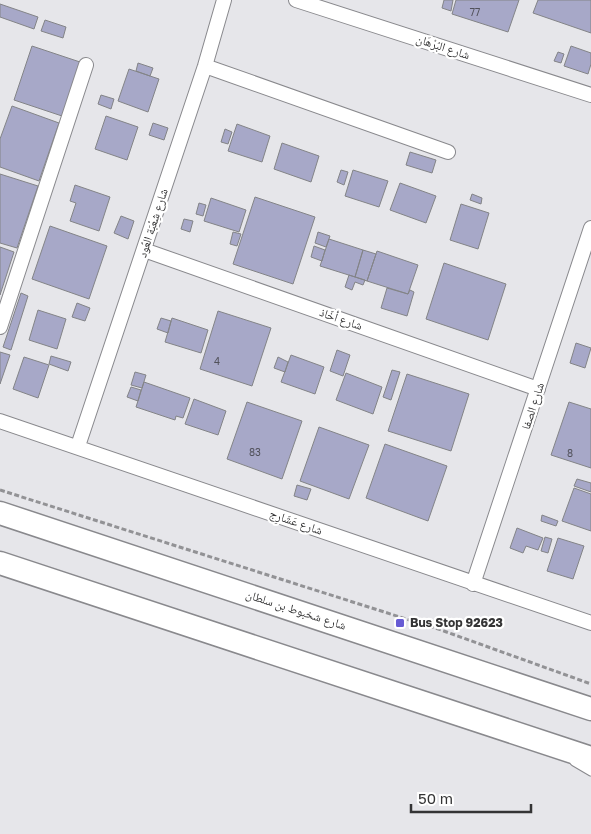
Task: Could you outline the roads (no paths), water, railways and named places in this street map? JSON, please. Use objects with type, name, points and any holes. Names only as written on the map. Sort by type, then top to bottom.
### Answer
[{"type":"main road","name":"شارع شخبوط بن سلطان","points":[[3,513],[591,709]]},
{"type":"main road","points":[[0,562],[591,758]]},
{"type":"street","name":"شارع شِعْبَة العُود","points":[[78,446],[144,250],[224,0]]},
{"type":"street","name":"شارع البُرْهَان","points":[[296,0],[591,95]]},
{"type":"street","points":[[0,327],[86,65]]},
{"type":"street","points":[[204,66],[448,152]]},
{"type":"street","name":"شارع الصفا","points":[[473,584],[591,228]]},
{"type":"street","name":"شارع أخّاذ","points":[[144,250],[538,389]]},
{"type":"street","name":"شارع عَشَارِج","points":[[0,421],[78,446],[473,584],[591,623]]},
{"type":"lane","points":[[550,743],[591,772]]},
{"type":"place","name":"Bus Stop 92623","points":[[400,623]]}]
